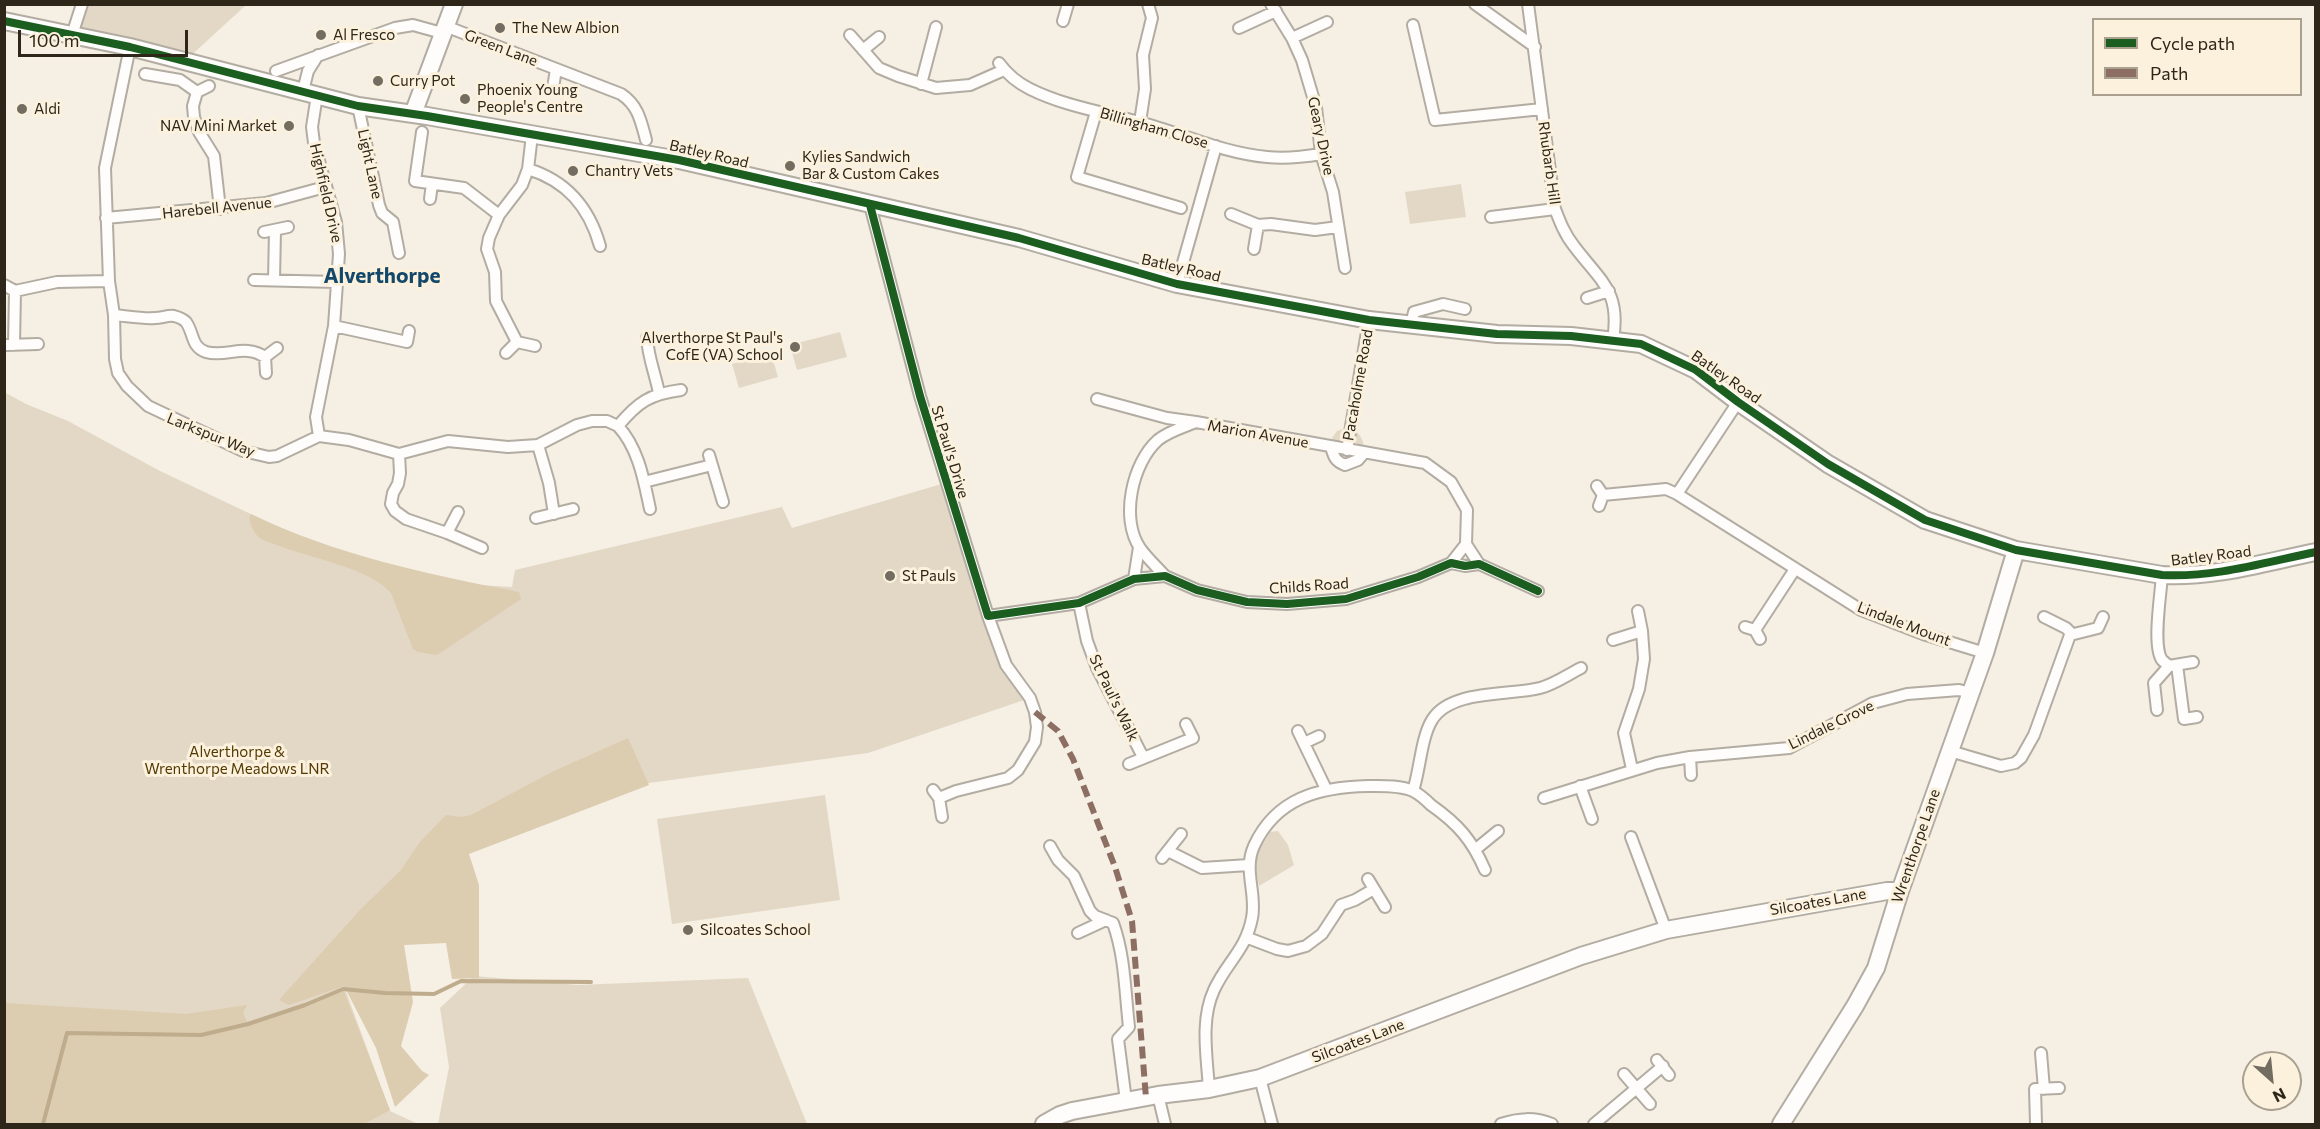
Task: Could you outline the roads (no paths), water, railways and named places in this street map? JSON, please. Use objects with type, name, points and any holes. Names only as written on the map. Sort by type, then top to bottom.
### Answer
[{"type":"street","points":[[72,35],[82,4]]},
{"type":"street","points":[[413,114],[454,4]]},
{"type":"street","points":[[1063,21],[1068,4]]},
{"type":"street","points":[[1140,122],[1145,89],[1143,55],[1152,18],[1148,4]]},
{"type":"street","points":[[1476,4],[1534,47]]},
{"type":"street","name":"Rhubarb Hill","points":[[1528,4],[1555,209],[1566,235],[1602,278],[1609,291],[1615,308],[1616,323],[1612,340]]},
{"type":"street","name":"Geary Drive","points":[[1239,28],[1274,8],[1302,60],[1316,107],[1321,154],[1333,192],[1345,268]]},
{"type":"street","name":"Batley Road","points":[[4,21],[130,47],[358,106],[679,160],[1019,238],[1177,284],[1370,320],[1497,334],[1571,336],[1641,344],[1696,370],[1828,464],[1889,501],[1925,520],[2016,550],[2162,575],[2180,576],[2238,568],[2316,552]]},
{"type":"street","points":[[1292,38],[1327,22]]},
{"type":"street","name":"Green Lane","points":[[276,71],[394,28],[413,25],[444,30],[621,94],[630,100],[638,111],[646,140]]},
{"type":"street","points":[[1413,26],[1435,120],[1542,109]]},
{"type":"street","points":[[850,35],[879,68],[921,84],[936,27]]},
{"type":"street","points":[[863,50],[879,37]]},
{"type":"street","name":"Larkspur Way","points":[[130,47],[105,168],[109,281],[118,373],[127,386],[148,406],[243,450],[269,457],[277,456],[319,436]]},
{"type":"street","name":"Highfield Drive","points":[[318,55],[308,71],[312,127],[338,235],[339,254],[334,326],[316,417],[319,436]]},
{"type":"street","name":"Billingham Close","points":[[921,84],[936,88],[970,85],[1001,66],[1030,89],[1096,112],[1140,122],[1216,146],[1266,157],[1293,158],[1321,154]]},
{"type":"street","name":"Green Lane","points":[[553,88],[556,69]]},
{"type":"street","points":[[145,74],[180,80],[197,92]]},
{"type":"street","points":[[209,86],[197,92],[193,106],[199,132],[214,156],[220,209]]},
{"type":"street","name":"Light Lane","points":[[358,106],[379,205],[382,213],[393,222],[399,253]]},
{"type":"street","points":[[1096,112],[1077,177],[1181,208]]},
{"type":"street","points":[[422,132],[415,181],[464,188],[499,215]]},
{"type":"street","points":[[517,342],[496,301],[495,272],[487,249],[489,237],[499,215],[522,185],[528,169],[532,135]]},
{"type":"street","points":[[1177,284],[1216,146]]},
{"type":"street","points":[[528,169],[544,174],[569,192],[584,208],[594,225],[600,246]]},
{"type":"street","points":[[430,199],[432,184]]},
{"type":"street","name":"Harebell Avenue","points":[[106,218],[266,203],[325,187]]},
{"type":"street","name":"St Paul's Drive","points":[[870,205],[920,396],[988,616],[1006,665],[1030,698],[1037,727],[1035,742],[1018,770],[1008,778],[936,794],[942,818]]},
{"type":"street","points":[[1491,217],[1555,209]]},
{"type":"street","points":[[1232,214],[1258,225],[1271,224],[1315,230],[1338,227]]},
{"type":"street","points":[[1254,249],[1258,225]]},
{"type":"street","points":[[274,280],[270,231],[288,227]]},
{"type":"street","points":[[254,280],[337,282]]},
{"type":"street","points":[[4,285],[15,291],[57,282],[109,281]]},
{"type":"street","points":[[15,291],[10,345],[38,344]]},
{"type":"street","points":[[1587,298],[1609,291]]},
{"type":"street","points":[[1411,325],[1414,312],[1443,304],[1465,309]]},
{"type":"street","points":[[114,315],[179,317],[186,322],[197,346],[204,351],[212,353],[257,351],[265,357],[266,372]]},
{"type":"street","name":"Pacaholme Road","points":[[1347,450],[1370,320]]},
{"type":"street","points":[[334,326],[407,342],[409,331]]},
{"type":"street","points":[[647,338],[648,356],[655,372],[659,393]]},
{"type":"street","points":[[517,342],[535,346]]},
{"type":"street","points":[[506,353],[517,342]]},
{"type":"street","points":[[265,357],[277,348]]},
{"type":"street","points":[[618,426],[640,403],[659,393],[681,390]]},
{"type":"street","points":[[1097,399],[1167,418],[1196,422]]},
{"type":"street","points":[[1677,494],[1738,402]]},
{"type":"street","points":[[1167,418],[1171,432]]},
{"type":"street","points":[[319,436],[349,440],[399,454],[448,441],[508,447],[538,445],[577,425],[592,421],[607,421],[618,426],[631,444],[644,482],[650,509]]},
{"type":"street","name":"Marion Avenue","points":[[1134,579],[1139,547],[1130,516],[1131,489],[1141,463],[1158,441],[1171,432],[1196,422],[1425,463],[1451,482],[1467,510],[1466,544]]},
{"type":"street","points":[[538,445],[549,483],[554,514]]},
{"type":"street","points":[[1331,447],[1334,457],[1345,465],[1358,460],[1364,453]]},
{"type":"street","points":[[399,454],[400,473],[392,504],[395,511],[406,519],[447,532],[482,548]]},
{"type":"street","points":[[644,482],[710,460],[723,502]]},
{"type":"street","name":"Lindale Mount","points":[[1600,496],[1666,489],[1861,609],[1923,634],[1985,653]]},
{"type":"street","points":[[536,518],[573,509]]},
{"type":"street","points":[[447,532],[458,512]]},
{"type":"street","points":[[1451,563],[1466,544],[1479,564]]},
{"type":"street","name":"Marion Avenue","points":[[1139,547],[1165,576]]},
{"type":"street","name":"Wrenthorpe Lane","points":[[1781,1125],[1876,968],[1900,891],[1985,653],[2016,550]]},
{"type":"street","name":"Childs Road","points":[[1079,603],[1134,579],[1165,576],[1197,590],[1247,602],[1287,604],[1346,599],[1418,577],[1451,563],[1465,566],[1479,564],[1538,591]]},
{"type":"street","points":[[1753,632],[1795,569]]},
{"type":"street","points":[[2162,575],[2157,625],[2159,644],[2162,661],[2175,668]]},
{"type":"street","points":[[988,616],[1079,603]]},
{"type":"street","name":"St Paul's Walk","points":[[1079,603],[1087,640],[1098,668],[1143,757]]},
{"type":"street","points":[[1632,769],[1624,733],[1643,671],[1642,631],[1638,610]]},
{"type":"street","points":[[2044,617],[2066,628],[2072,634]]},
{"type":"street","points":[[2072,634],[2098,628],[2103,618]]},
{"type":"street","points":[[1613,640],[1642,631]]},
{"type":"street","points":[[1950,751],[2001,766],[2015,763],[2023,756],[2034,735],[2072,634]]},
{"type":"street","points":[[2157,710],[2154,683],[2175,668],[2193,662]]},
{"type":"street","points":[[1413,791],[1432,721],[1441,710],[1470,698],[1489,694],[1518,693],[1540,682],[1556,683],[1576,668]]},
{"type":"street","points":[[2175,668],[2184,719],[2197,717]]},
{"type":"street","name":"Lindale Grove","points":[[1544,798],[1632,769],[1689,757],[1789,748],[1873,703],[1887,698],[1949,690],[1971,693]]},
{"type":"street","points":[[1129,764],[1193,738],[1186,724]]},
{"type":"street","points":[[1298,731],[1326,789]]},
{"type":"street","points":[[1304,743],[1319,736]]},
{"type":"street","points":[[1689,757],[1690,775]]},
{"type":"street","points":[[1209,1089],[1207,1010],[1214,990],[1248,938],[1253,915],[1249,865],[1254,847],[1274,818],[1288,805],[1326,789],[1376,786],[1413,791],[1461,829],[1476,849],[1485,870]]},
{"type":"street","points":[[1580,786],[1592,819]]},
{"type":"street","points":[[1476,849],[1498,831]]},
{"type":"street","points":[[1181,834],[1165,854],[1202,868],[1249,865]]},
{"type":"street","points":[[1631,837],[1666,930]]},
{"type":"street","points":[[1050,846],[1058,860],[1074,876],[1090,911],[1095,916],[1111,919]]},
{"type":"street","points":[[1248,938],[1277,949],[1288,951],[1298,949],[1322,934],[1341,905],[1355,900],[1371,884],[1385,907]]},
{"type":"street","name":"Silcoates Lane","points":[[1044,1125],[1060,1114],[1260,1078],[1581,956],[1666,930],[1865,894],[1900,891]]},
{"type":"street","points":[[1078,933],[1111,919]]},
{"type":"street","points":[[1111,919],[1120,948],[1128,1027],[1118,1039],[1126,1101]]},
{"type":"street","points":[[2041,1053],[2044,1089]]},
{"type":"street","points":[[1594,1125],[1663,1067]]},
{"type":"street","points":[[1624,1074],[1650,1104]]},
{"type":"street","points":[[1260,1078],[1272,1125]]},
{"type":"street","points":[[2036,1125],[2035,1089],[2059,1088]]},
{"type":"street","points":[[1158,1095],[1165,1125]]},
{"type":"street","points":[[1501,1125],[1527,1118],[1541,1120],[1552,1125]]},
{"type":"waterway","points":[[43,1124],[67,1033],[201,1035],[248,1024],[305,1005],[343,989],[434,994],[461,981],[591,982]]},
{"type":"place","name":"The New Albion","points":[[500,28]]},
{"type":"place","name":"Al Fresco","points":[[321,35]]},
{"type":"place","name":"Curry Pot","points":[[378,81]]},
{"type":"place","name":"Phoenix Young People's Centre","points":[[465,99]]},
{"type":"place","name":"Aldi","points":[[22,109]]},
{"type":"place","name":"NAV Mini Market","points":[[289,126]]},
{"type":"place","name":"Kylies Sandwich Bar & Custom Cakes","points":[[790,166]]},
{"type":"place","name":"Chantry Vets","points":[[573,171]]},
{"type":"place","name":"Alverthorpe St Paul's CofE (VA) School","points":[[795,347]]},
{"type":"place","name":"St Pauls","points":[[890,576]]},
{"type":"place","name":"Silcoates School","points":[[688,930]]},
{"type":"district","name":"Alverthorpe","points":[[382,276]]},
{"type":"park label","name":"Alverthorpe & Wrenthorpe Meadows LNR","points":[[237,760]]}]
